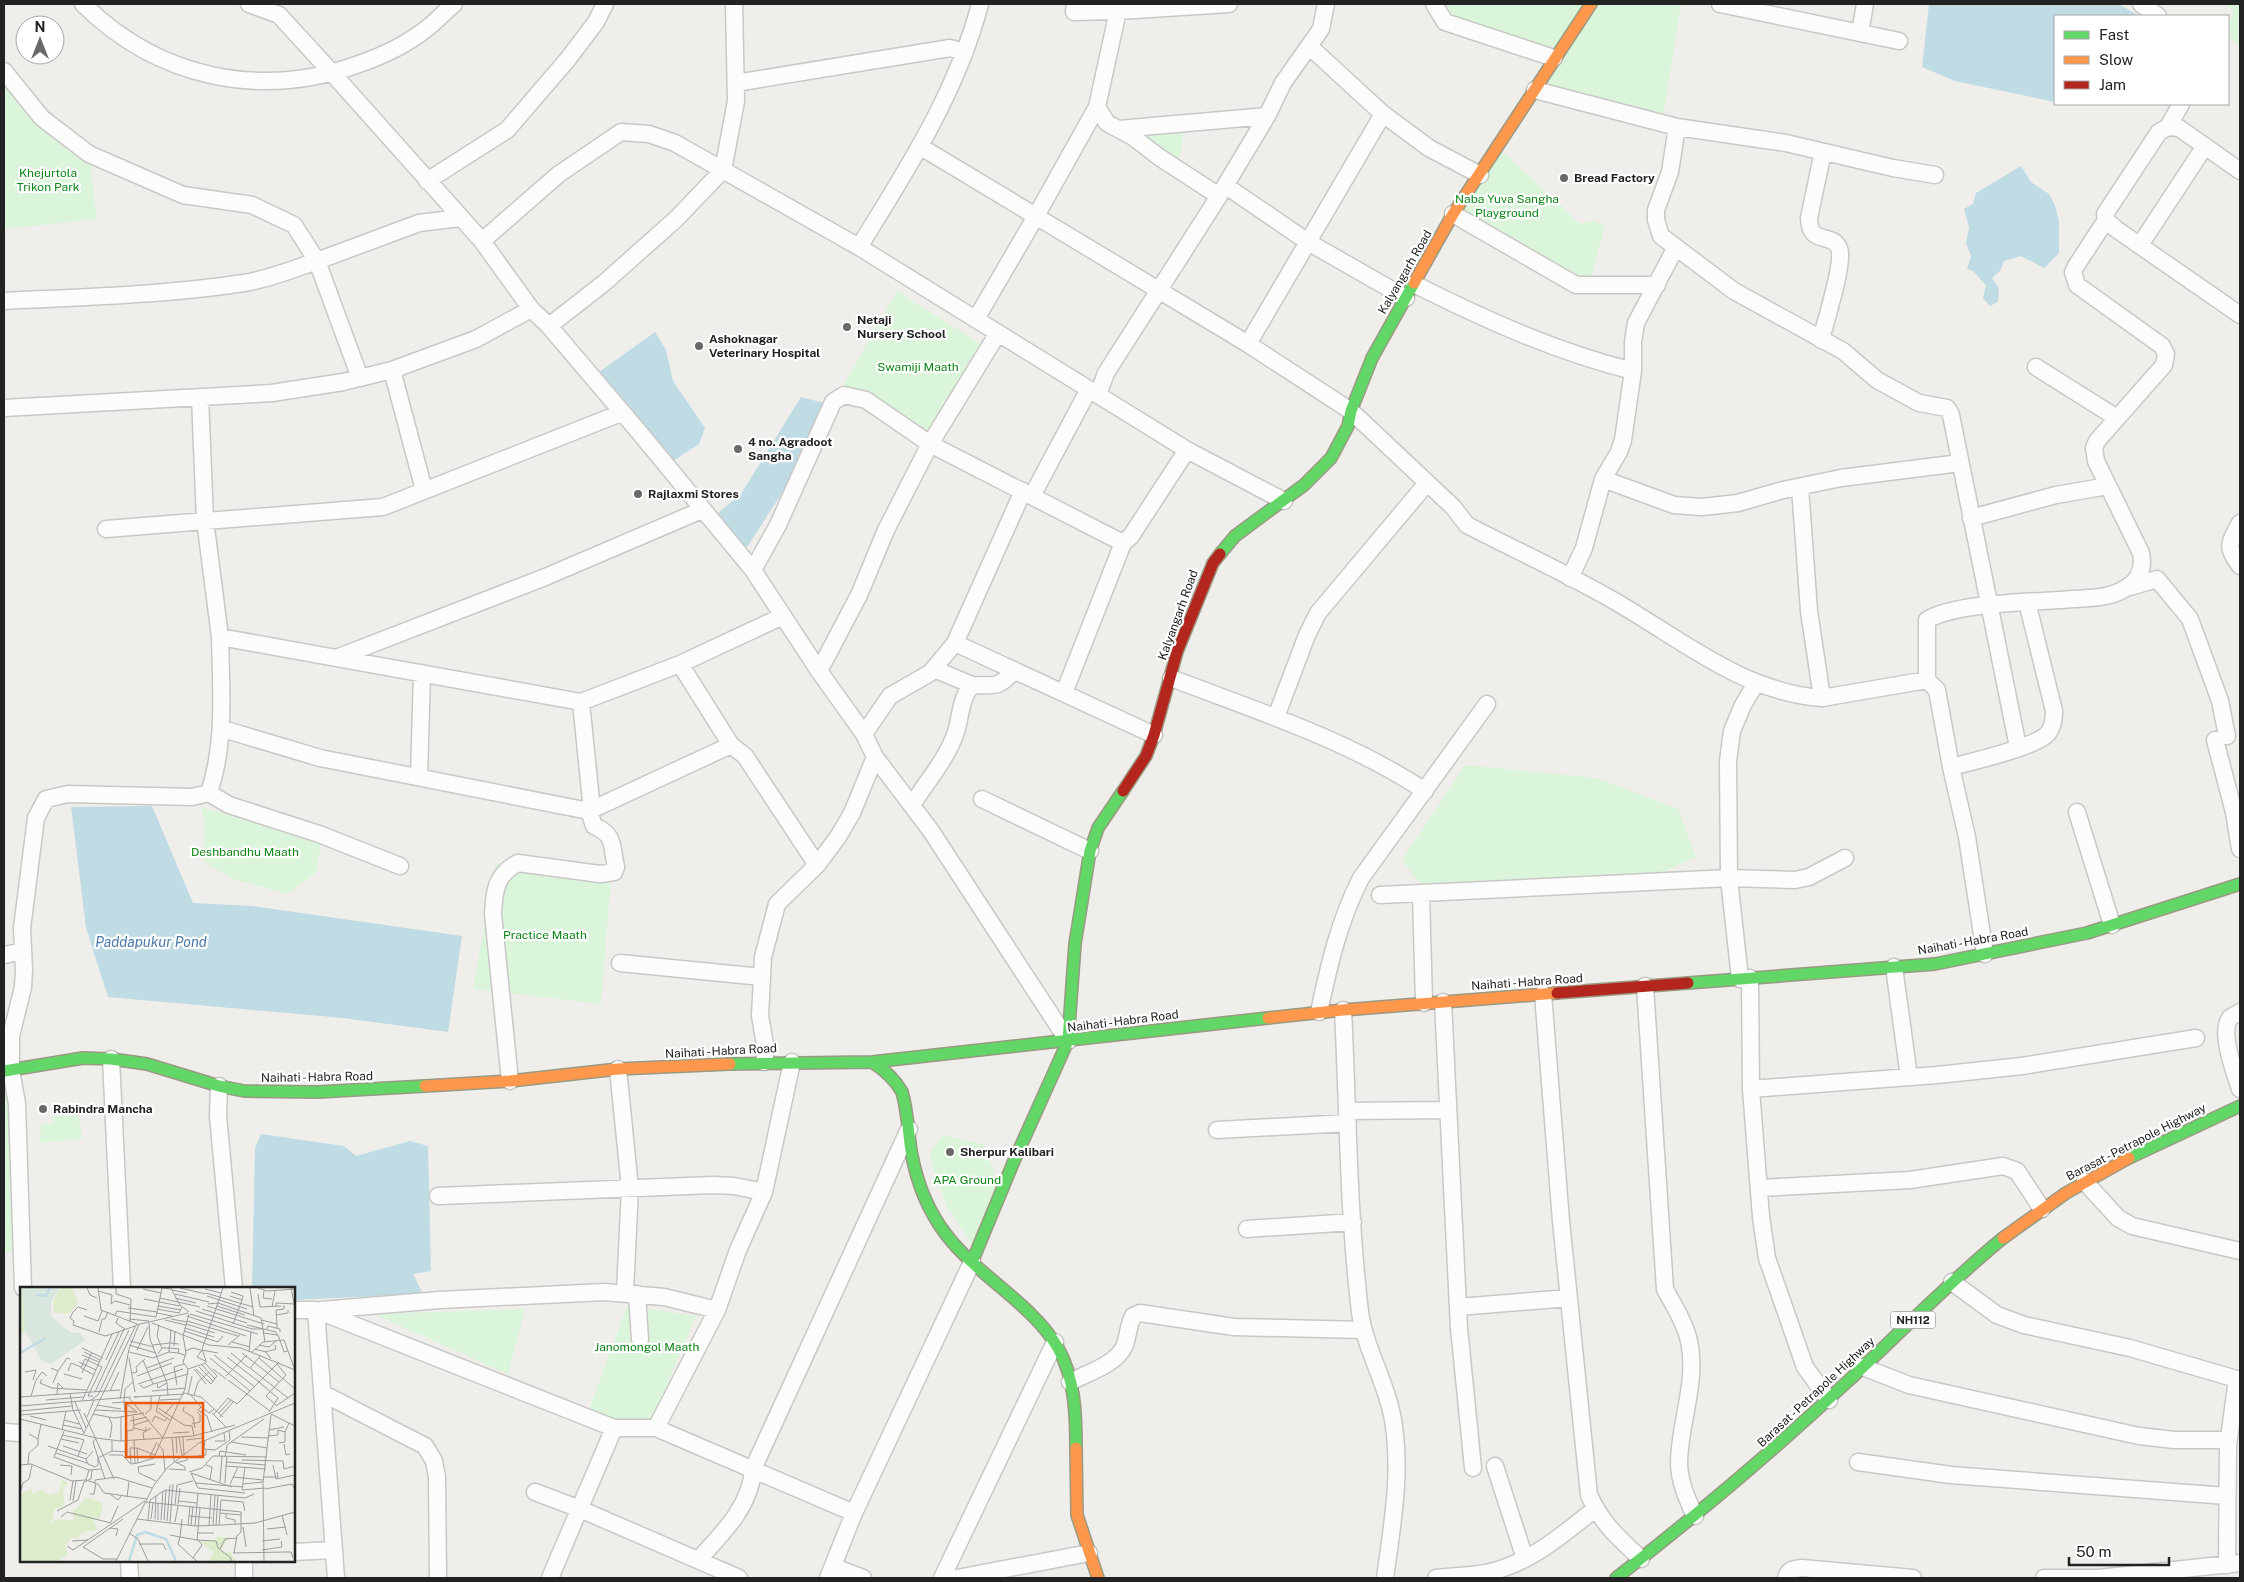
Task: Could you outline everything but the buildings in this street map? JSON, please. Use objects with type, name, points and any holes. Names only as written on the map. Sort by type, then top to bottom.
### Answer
[{"type":"main road","name":"Kalyangarh Road","points":[[1068,1041],[1075,944],[1090,851],[1098,828],[1146,756],[1154,736],[1177,652],[1200,589],[1213,563],[1235,536],[1304,485],[1331,458],[1348,426],[1351,410],[1372,358],[1453,214],[1591,4]]},
{"type":"main road","name":"Naihati - Habra Road","points":[[8,1070],[84,1058],[147,1064],[219,1086],[244,1091],[318,1092],[510,1081],[618,1069],[764,1062],[872,1062],[1319,1012],[1935,964],[2087,933],[2240,884]]},
{"type":"main road","points":[[972,1262],[1014,1161],[1068,1041]]},
{"type":"main road","points":[[872,1062],[884,1067],[901,1086],[907,1107],[913,1161],[932,1212],[947,1236],[972,1262],[1030,1315],[1055,1342],[1063,1356],[1070,1382],[1075,1419],[1076,1508],[1098,1578]]},
{"type":"main road","name":"Barasat - Petrapole Highway","points":[[1616,1578],[1695,1516],[1788,1438],[1980,1256],[2042,1209],[2085,1182],[2240,1106]]},
{"type":"street","points":[[83,4],[121,36],[148,52],[177,65],[207,74],[238,80],[270,82],[302,80],[333,74],[381,56],[425,30],[454,4]]},
{"type":"street","points":[[249,4],[279,9],[426,181],[482,242],[531,309],[548,326],[753,570],[819,671],[864,734],[875,757],[932,831],[1068,1041]]},
{"type":"street","points":[[426,181],[508,130],[596,22],[605,4]]},
{"type":"street","points":[[548,326],[604,283],[676,219],[723,170],[736,101],[734,4]]},
{"type":"street","points":[[859,246],[921,147],[971,38],[980,4]]},
{"type":"street","points":[[1075,4],[1074,12],[1229,4]]},
{"type":"street","points":[[864,734],[890,696],[930,673],[956,643],[1028,494],[1223,191],[1267,116],[1283,83],[1320,29],[1326,4]]},
{"type":"street","points":[[1434,4],[1445,22],[1554,58]]},
{"type":"street","points":[[1720,4],[1899,41]]},
{"type":"street","points":[[1860,33],[1865,4]]},
{"type":"street","points":[[2141,4],[2157,15]]},
{"type":"street","points":[[976,319],[1097,107],[1118,11]]},
{"type":"street","points":[[1309,46],[1383,114],[1429,148],[1480,174]]},
{"type":"street","points":[[736,82],[950,48],[965,52]]},
{"type":"street","points":[[4,71],[42,118],[89,154],[184,195],[252,205],[294,225],[317,261],[360,378]]},
{"type":"street","points":[[1535,90],[1677,127],[1786,144],[1934,175]]},
{"type":"street","points":[[2127,588],[2141,574],[2143,563],[2141,553],[2096,461],[2094,448],[2097,441],[2164,365],[2166,354],[2162,346],[2077,285],[2073,278],[2076,266],[2106,220],[2108,207],[2160,132],[2168,127],[2180,105]]},
{"type":"street","points":[[1097,107],[1107,123],[1406,298]]},
{"type":"street","points":[[1248,344],[1383,114]]},
{"type":"street","points":[[1119,129],[1267,116]]},
{"type":"street","points":[[1677,127],[1670,172],[1656,210],[1656,220],[1661,236],[1734,291],[1842,351],[1877,380],[1918,403],[1947,408],[1951,415],[2018,747]]},
{"type":"street","points":[[2168,127],[2179,128],[2240,171]]},
{"type":"street","points":[[482,242],[559,174],[622,132],[649,134],[666,140],[723,170],[859,246],[1187,450],[1284,501]]},
{"type":"street","points":[[2140,245],[2205,146]]},
{"type":"street","points":[[921,147],[1248,344],[1351,410],[1453,506],[1467,525],[1622,606],[1696,652],[1756,683],[1799,695],[1822,698],[1927,680]]},
{"type":"street","points":[[1821,340],[1839,271],[1841,255],[1838,246],[1834,242],[1816,236],[1809,227],[1809,218],[1823,152]]},
{"type":"street","points":[[1453,214],[1576,285],[1657,285]]},
{"type":"street","points":[[4,301],[164,291],[245,282],[282,274],[419,223],[460,218]]},
{"type":"street","points":[[2106,220],[2116,229],[2240,315]]},
{"type":"street","points":[[1570,578],[1584,548],[1603,479],[1619,452],[1623,440],[1633,371],[1633,342],[1636,324],[1676,247]]},
{"type":"street","points":[[1414,284],[1474,314],[1540,342],[1582,358],[1633,371]]},
{"type":"street","points":[[4,408],[272,393],[360,378],[392,370],[476,338],[531,309]]},
{"type":"street","points":[[819,671],[859,595],[886,530],[930,444],[998,332]]},
{"type":"street","points":[[2036,367],[2117,418]]},
{"type":"street","points":[[392,370],[424,490]]},
{"type":"street","points":[[753,570],[778,525],[833,402],[844,395],[866,400],[930,444],[1123,543]]},
{"type":"street","points":[[200,398],[205,520],[220,637],[222,730],[216,773],[209,793]]},
{"type":"street","points":[[106,529],[382,507],[622,413]]},
{"type":"street","points":[[1064,693],[1123,543],[1131,536],[1187,450]]},
{"type":"street","points":[[1603,479],[1674,505],[1702,507],[1738,503],[1800,486],[1842,478],[1960,463]]},
{"type":"street","points":[[1276,718],[1306,635],[1318,613],[1427,483]]},
{"type":"street","points":[[1800,486],[1809,611],[1822,698]]},
{"type":"street","points":[[1971,518],[2056,495],[2108,486]]},
{"type":"street","points":[[336,658],[543,578],[702,510]]},
{"type":"street","points":[[2240,523],[2229,543],[2229,552],[2240,566]]},
{"type":"street","points":[[1985,954],[1967,837],[1951,767],[1937,690],[1927,680],[1927,620],[1936,614],[1988,605],[2092,598],[2114,594],[2157,579],[2190,619],[2220,701],[2221,738],[2240,849]]},
{"type":"street","points":[[1951,767],[2018,747],[2046,736],[2054,724],[2054,711],[2027,602]]},
{"type":"street","points":[[220,637],[581,702],[680,664],[782,616]]},
{"type":"street","points":[[956,643],[1154,736]]},
{"type":"street","points":[[680,664],[731,745],[745,756],[817,865]]},
{"type":"street","points":[[934,668],[972,685],[998,686],[1005,682],[1014,670]]},
{"type":"street","points":[[419,777],[422,673]]},
{"type":"street","points":[[1171,678],[1276,718],[1396,771],[1426,791]]},
{"type":"street","points":[[1756,683],[1743,705],[1732,731],[1728,761],[1729,878],[1745,978],[1759,1188],[1767,1258],[1804,1367],[1828,1400]]},
{"type":"street","points":[[912,805],[926,782],[938,768],[956,732],[961,706],[967,691],[972,685]]},
{"type":"street","points":[[510,1081],[493,914],[494,898],[500,876],[507,868],[518,863],[600,874],[614,872],[616,867],[612,854],[612,840],[604,830],[594,826],[589,811],[591,801],[581,702]]},
{"type":"street","points":[[1319,1012],[1334,943],[1350,899],[1361,878],[1426,791],[1487,704]]},
{"type":"street","points":[[222,730],[320,758],[589,811],[731,745]]},
{"type":"street","points":[[764,1062],[766,1050],[760,1016],[763,957],[777,904],[817,865],[852,813],[875,757]]},
{"type":"street","points":[[23,1287],[17,1104],[8,1070],[10,1036],[23,987],[24,951],[22,928],[36,818],[46,799],[68,794],[192,797],[209,793],[229,805],[319,834],[400,866]]},
{"type":"street","points":[[982,799],[1090,851]]},
{"type":"street","points":[[2077,812],[2112,925]]},
{"type":"street","points":[[1380,895],[1729,878],[1795,880],[1809,877],[1845,858]]},
{"type":"street","points":[[1421,894],[1424,1003]]},
{"type":"street","points":[[4,955],[24,951]]},
{"type":"street","points":[[620,963],[762,977]]},
{"type":"street","points":[[1894,967],[1909,1077]]},
{"type":"street","points":[[1645,986],[1665,1289],[1678,1310],[1688,1337],[1691,1360],[1691,1391],[1681,1440],[1679,1464],[1683,1491],[1695,1516]]},
{"type":"street","points":[[1543,994],[1569,1298],[1589,1495],[1597,1515],[1638,1561],[1644,1578]]},
{"type":"street","points":[[1443,1002],[1458,1308],[1473,1468]]},
{"type":"street","points":[[1343,1010],[1353,1222],[1360,1314],[1393,1419],[1397,1453],[1396,1502],[1385,1578]]},
{"type":"street","points":[[2240,1012],[2230,1018],[2227,1037],[2229,1054],[2240,1089]]},
{"type":"street","points":[[1751,1089],[2022,1066],[2196,1038]]},
{"type":"street","points":[[111,1060],[122,1287]]},
{"type":"street","points":[[656,1428],[717,1310],[738,1250],[764,1192],[792,1062]]},
{"type":"street","points":[[618,1069],[630,1188],[631,1293],[640,1339]]},
{"type":"street","points":[[219,1086],[218,1116],[234,1287]]},
{"type":"street","points":[[1217,1130],[1348,1117],[1448,1110]]},
{"type":"street","points":[[698,1560],[731,1524],[752,1483],[753,1469],[909,1130]]},
{"type":"street","points":[[1759,1188],[1910,1180],[2003,1166],[2016,1171],[2042,1209]]},
{"type":"street","points":[[2085,1182],[2118,1218],[2132,1226],[2240,1251]]},
{"type":"street","points":[[438,1196],[724,1185],[764,1192]]},
{"type":"street","points":[[1247,1229],[1353,1222]]},
{"type":"street","points":[[863,1578],[831,1573],[854,1513],[972,1262]]},
{"type":"street","points":[[1952,1282],[1997,1314],[2024,1324],[2130,1348],[2238,1379],[2228,1440],[2228,1496],[2234,1564],[2098,1578],[2044,1578]]},
{"type":"street","points":[[295,1310],[440,1300],[631,1293],[664,1297],[717,1310]]},
{"type":"street","points":[[1458,1308],[1569,1298]]},
{"type":"street","points":[[316,1310],[614,1428],[656,1428],[854,1513]]},
{"type":"street","points":[[316,1310],[336,1578]]},
{"type":"street","points":[[1070,1382],[1119,1355],[1124,1346],[1133,1316],[1140,1313],[1234,1327],[1364,1330]]},
{"type":"street","points":[[942,1578],[1055,1342]]},
{"type":"street","points":[[1864,1367],[1909,1386],[2139,1436],[2174,1440],[2228,1440]]},
{"type":"street","points":[[322,1393],[426,1446],[434,1462],[437,1477],[438,1578]]},
{"type":"street","points":[[550,1578],[614,1428]]},
{"type":"street","points":[[4,1432],[20,1433]]},
{"type":"street","points":[[1858,1462],[1960,1476],[2228,1496]]},
{"type":"street","points":[[1495,1466],[1525,1560]]},
{"type":"street","points":[[535,1492],[580,1509],[739,1578]]},
{"type":"street","points":[[1436,1578],[1486,1572],[1525,1560],[1554,1542],[1595,1509]]},
{"type":"street","points":[[295,1552],[334,1550]]},
{"type":"street","points":[[957,1578],[1089,1553]]},
{"type":"street","points":[[129,1562],[130,1578]]},
{"type":"street","points":[[244,1562],[244,1578]]},
{"type":"street","points":[[1786,1578],[1792,1569],[1802,1568],[1913,1578]]},
{"type":"green space","points":[[1438,4],[1681,4],[1663,118],[1535,90],[1559,54],[1448,20]]},
{"type":"green space","points":[[2226,4],[2240,4],[2240,46],[2229,38],[2229,22],[2234,12]]},
{"type":"green space","name":"Khejurtola Trikon Park","points":[[4,79],[89,154],[97,219],[4,229]]},
{"type":"green space","points":[[1184,131],[1179,161],[1151,145],[1146,133]]},
{"type":"green space","name":"Naba Yuva Sangha Playground","points":[[1498,147],[1580,224],[1594,221],[1605,226],[1589,285],[1453,214]]},
{"type":"green space","name":"Swamiji Maath","points":[[897,291],[990,350],[940,440],[843,386]]},
{"type":"green space","points":[[1465,765],[1596,778],[1678,809],[1696,857],[1656,875],[1513,885],[1420,884],[1402,860]]},
{"type":"green space","name":"Deshbandhu Maath","points":[[201,807],[321,843],[316,873],[287,894],[233,879],[204,862],[204,819]]},
{"type":"green space","name":"Practice Maath","points":[[496,863],[611,878],[601,1004],[473,989]]},
{"type":"green space","points":[[12,1088],[29,1248],[4,1254],[4,1089]]},
{"type":"green space","points":[[78,1113],[82,1139],[40,1143],[41,1125],[54,1123],[54,1114]]},
{"type":"green space","name":"APA Ground","points":[[943,1135],[983,1144],[994,1172],[998,1190],[975,1249],[947,1206],[935,1174],[930,1153]]},
{"type":"green space","name":"Janomongol Maath","points":[[627,1306],[696,1316],[645,1436],[589,1410]]},
{"type":"green space","points":[[524,1309],[508,1374],[374,1314]]},
{"type":"water","points":[[1929,4],[2119,4],[2137,15],[2054,15],[2054,102],[1955,81],[1922,67]]},
{"type":"water","points":[[2021,166],[2031,182],[2049,194],[2055,205],[2059,222],[2059,253],[2044,268],[2021,256],[2004,261],[2000,271],[1992,278],[1999,288],[1998,302],[1990,306],[1983,298],[1986,285],[1973,271],[1967,269],[1971,256],[1966,243],[1969,227],[1964,209],[1973,204],[1976,193]]},
{"type":"water","points":[[655,332],[666,350],[673,381],[705,428],[699,444],[673,461],[599,372]]},
{"type":"water","points":[[801,397],[832,405],[794,474],[748,546],[726,544],[710,520],[741,494]]},
{"type":"water","name":"Paddapukur Pond","points":[[152,806],[193,903],[253,906],[462,936],[448,1032],[343,1018],[108,997],[86,928],[71,807]]},
{"type":"water","points":[[261,1134],[344,1146],[356,1156],[410,1141],[428,1146],[431,1271],[413,1274],[423,1294],[295,1300],[295,1287],[252,1287],[255,1148]]},
{"type":"traffic: fast","points":[[1220,554],[1235,536],[1304,485],[1331,458],[1348,426],[1351,411],[1372,358],[1414,283]]},
{"type":"traffic: fast","points":[[972,1262],[1014,1161],[1068,1041],[1075,944],[1090,851],[1098,828],[1123,791]]},
{"type":"traffic: fast","points":[[1688,983],[1935,964],[2087,933],[2240,884]]},
{"type":"traffic: fast","points":[[730,1064],[872,1062],[1268,1018]]},
{"type":"traffic: fast","points":[[4,1071],[83,1058],[111,1059],[147,1064],[219,1086],[244,1091],[318,1092],[425,1086]]},
{"type":"traffic: fast","points":[[872,1062],[889,1075],[902,1092],[917,1176],[929,1207],[940,1226],[968,1258],[1033,1316],[1058,1348],[1064,1360],[1071,1384],[1075,1410],[1076,1448]]},
{"type":"traffic: fast","points":[[2129,1158],[2240,1106]]},
{"type":"traffic: fast","points":[[1616,1578],[1705,1507],[1791,1433],[1943,1291],[2003,1238]]},
{"type":"traffic: slow","points":[[1414,283],[1453,214],[1591,4]]},
{"type":"traffic: slow","points":[[1268,1018],[1343,1010],[1557,993]]},
{"type":"traffic: slow","points":[[425,1086],[510,1081],[618,1069],[730,1064]]},
{"type":"traffic: slow","points":[[2003,1238],[2066,1193],[2129,1158]]},
{"type":"traffic: slow","points":[[1076,1448],[1077,1515],[1098,1578]]},
{"type":"traffic: jam","points":[[1123,791],[1146,756],[1154,735],[1177,652],[1213,563],[1220,554]]},
{"type":"traffic: jam","points":[[1557,993],[1688,983]]},
{"type":"place","name":"Bread Factory","points":[[1564,178]]},
{"type":"place","name":"Netaji Nursery School","points":[[847,327]]},
{"type":"place","name":"Ashoknagar Veterinary Hospital","points":[[699,346]]},
{"type":"place","name":"4 no. Agradoot Sangha","points":[[738,449]]},
{"type":"place","name":"Rajlaxmi Stores","points":[[638,494]]},
{"type":"place","name":"Rabindra Mancha","points":[[43,1109]]},
{"type":"place","name":"Sherpur Kalibari","points":[[950,1152]]}]
